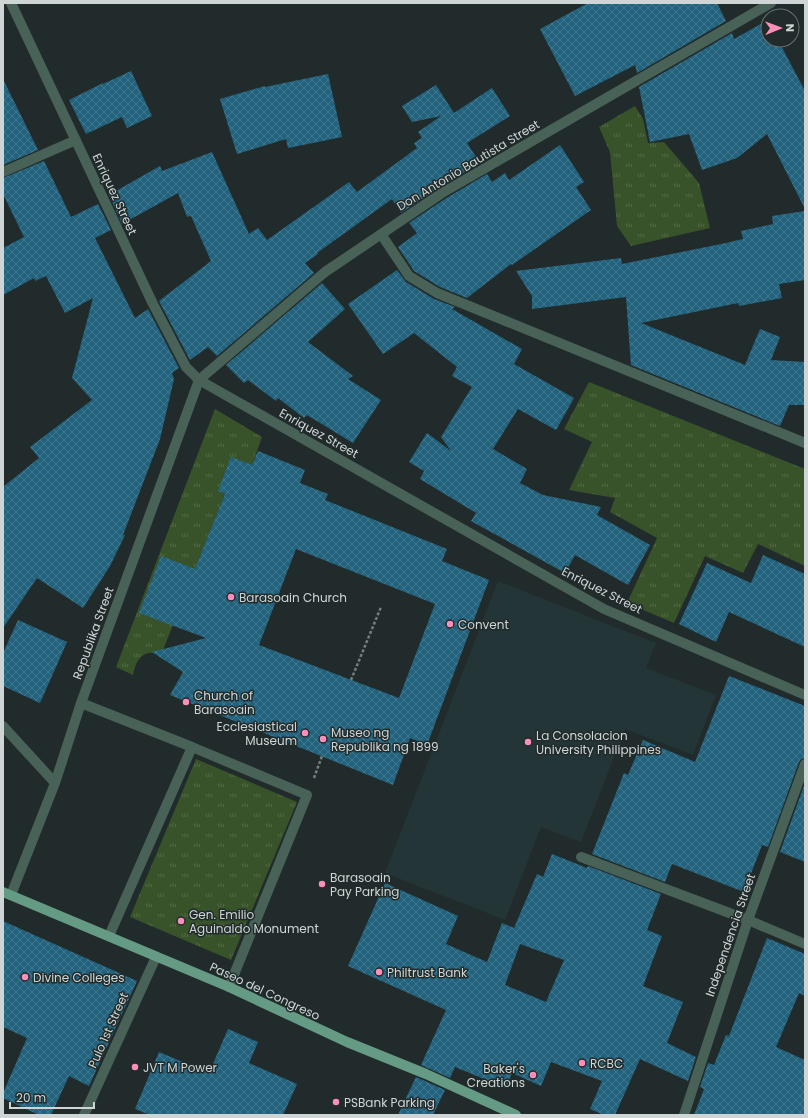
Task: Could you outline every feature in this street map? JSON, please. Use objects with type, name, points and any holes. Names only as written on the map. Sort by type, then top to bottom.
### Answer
[{"type":"main road","name":"Paseo del Congreso","points":[[7,894],[229,987],[346,1042],[426,1074],[516,1115]]},
{"type":"street","name":"Enriquez Street","points":[[11,3],[153,304],[186,367],[199,380],[604,609],[805,695]]},
{"type":"street","name":"Don Antonio Bautista Street","points":[[199,380],[325,272],[442,193],[771,3]]},
{"type":"street","points":[[3,172],[76,140]]},
{"type":"street","points":[[381,234],[409,276],[437,293],[805,443]]},
{"type":"street","name":"Republika Street","points":[[7,894],[54,783],[81,703],[199,380]]},
{"type":"street","points":[[81,703],[307,795],[229,987]]},
{"type":"street","points":[[3,726],[54,783]]},
{"type":"street","points":[[109,936],[192,747]]},
{"type":"street","name":"Independencia Street","points":[[684,1115],[748,920],[805,764]]},
{"type":"street","points":[[581,857],[748,920],[805,944]]},
{"type":"street","name":"Pulo 1st Street","points":[[84,1115],[156,957]]},
{"type":"path","points":[[351,680],[380,607]]},
{"type":"shaded area","name":"La Consolacion University Philippines","points":[[498,581],[656,643],[646,668],[716,695],[693,755],[625,729],[581,842],[541,827],[505,920],[385,873]]},
{"type":"green space","points":[[635,106],[643,119],[648,143],[664,142],[699,183],[710,228],[631,246],[617,226],[610,152],[599,127]]},
{"type":"green space","points":[[589,382],[805,469],[805,566],[758,544],[743,573],[705,556],[674,623],[627,603],[657,538],[610,512],[615,498],[569,490],[592,442],[564,429]]},
{"type":"green space","points":[[215,409],[262,437],[252,465],[218,491],[225,494],[161,655],[150,653],[142,656],[136,664],[133,675],[116,667]]},
{"type":"green space","points":[[196,759],[297,802],[231,960],[130,917]]},
{"type":"building","points":[[588,3],[717,3],[726,21],[637,73],[635,65],[575,96],[540,29]]},
{"type":"building","points":[[760,24],[760,48],[782,48],[805,91],[805,209],[767,134],[737,158],[702,170],[689,134],[650,142],[639,87],[732,33],[734,39]]},
{"type":"building","points":[[131,71],[152,116],[127,128],[122,117],[86,134],[69,100]]},
{"type":"building","points":[[328,74],[342,137],[288,148],[286,139],[237,154],[220,99],[265,86]]},
{"type":"building","points":[[3,79],[38,150],[3,165]]},
{"type":"building","points":[[436,85],[454,113],[492,88],[510,116],[467,143],[480,163],[438,188],[401,213],[392,199],[305,263],[314,273],[217,356],[208,347],[190,360],[159,301],[211,261],[191,216],[187,217],[178,193],[122,224],[109,195],[160,166],[162,171],[212,152],[249,234],[258,228],[267,240],[349,182],[357,192],[417,148],[414,143],[422,138],[418,132],[441,116],[412,122],[402,106]]},
{"type":"building","points":[[560,145],[584,182],[576,187],[591,210],[512,265],[511,264],[467,298],[440,287],[414,271],[398,247],[417,233],[409,223],[487,174],[492,182],[505,173],[509,180]]},
{"type":"building","points":[[44,161],[71,217],[98,204],[111,230],[95,238],[135,318],[148,309],[179,368],[172,373],[174,379],[160,439],[123,535],[125,535],[110,566],[83,608],[37,578],[3,628],[3,487],[39,458],[30,447],[92,400],[72,378],[93,298],[65,313],[46,276],[35,281],[34,278],[3,295],[3,248],[24,237],[3,194],[3,178]]},
{"type":"building","points":[[805,211],[805,280],[779,284],[782,298],[739,306],[738,303],[641,323],[745,365],[760,329],[780,337],[771,360],[805,362],[805,405],[789,405],[780,426],[631,365],[626,297],[532,309],[532,296],[516,271],[621,258],[622,264],[726,243],[743,239],[741,231],[773,224],[772,216]]},
{"type":"building","points":[[397,270],[406,282],[434,299],[455,307],[452,309],[522,349],[514,364],[574,398],[556,430],[518,409],[493,449],[527,469],[520,483],[543,495],[601,507],[597,515],[650,545],[628,585],[575,555],[565,573],[471,521],[476,513],[420,479],[424,471],[409,462],[427,433],[451,451],[441,437],[472,387],[452,376],[457,367],[414,333],[383,354],[348,304]]},
{"type":"building","points":[[322,283],[345,309],[308,342],[353,376],[348,379],[381,400],[353,443],[307,415],[304,418],[278,398],[276,401],[248,380],[244,383],[226,365]]},
{"type":"building","points":[[258,451],[305,470],[300,483],[328,494],[325,500],[447,549],[442,561],[489,580],[427,745],[410,738],[393,785],[170,695],[183,672],[152,652],[206,638],[139,613],[161,556],[195,569],[225,494],[218,491],[231,457],[252,465]],"holes":[[[296,549],[435,604],[399,698],[259,645]]]},
{"type":"building","points":[[763,555],[805,574],[805,647],[729,612],[716,642],[679,624],[707,563],[751,583]]},
{"type":"building","points":[[18,620],[67,642],[40,703],[3,686],[3,653]]},
{"type":"building","points":[[729,676],[805,706],[805,758],[801,759],[799,762],[768,847],[762,845],[744,892],[672,864],[665,882],[592,854],[624,773],[628,775],[643,740],[695,762]]},
{"type":"building","points":[[805,783],[805,862],[780,852]]},
{"type":"building","points":[[552,854],[661,894],[647,930],[662,936],[643,986],[683,1002],[667,1043],[696,1057],[688,1081],[640,1059],[615,1115],[604,1115],[590,1109],[602,1081],[551,1062],[541,1086],[512,1073],[506,1088],[455,1067],[450,1078],[421,1065],[446,1010],[348,966],[385,883],[458,916],[446,944],[487,962],[502,923],[514,928],[537,874],[543,877]],"holes":[[[520,944],[564,960],[546,1002],[505,985]]]},
{"type":"building","points":[[3,921],[137,981],[89,1086],[69,1076],[51,1115],[39,1115],[3,1098],[3,1093],[27,1038],[3,1027]]},
{"type":"building","points":[[767,938],[805,954],[805,996],[799,993],[776,1047],[805,1060],[805,1115],[694,1115],[704,1089],[700,1087],[708,1063],[714,1065],[726,1035],[729,1036]]},
{"type":"building","points":[[228,1029],[258,1042],[249,1063],[297,1084],[283,1115],[150,1115],[135,1109],[159,1052],[209,1073]]},
{"type":"building","points":[[416,1077],[445,1090],[433,1115],[398,1115]]},
{"type":"place","name":"Barasoain Church","points":[[231,597]]},
{"type":"place","name":"Convent","points":[[450,624]]},
{"type":"place","name":"Church of Barasoain","points":[[186,702]]},
{"type":"place","name":"Ecclesiastical Museum","points":[[305,733]]},
{"type":"place","name":"Museo ng Republika ng 1899","points":[[323,739]]},
{"type":"place","name":"La Consolacion University Philippines","points":[[528,742]]},
{"type":"place","name":"Barasoain Pay Parking","points":[[322,884]]},
{"type":"place","name":"Gen. Emilio Aguinaldo Monument","points":[[181,921]]},
{"type":"place","name":"Philtrust Bank","points":[[379,972]]},
{"type":"place","name":"Divine Colleges","points":[[25,977]]},
{"type":"place","name":"RCBC","points":[[582,1063]]},
{"type":"place","name":"JVT M Power","points":[[135,1067]]},
{"type":"place","name":"Baker's Creations","points":[[533,1075]]},
{"type":"place","name":"PSBank Parking","points":[[336,1102]]}]
